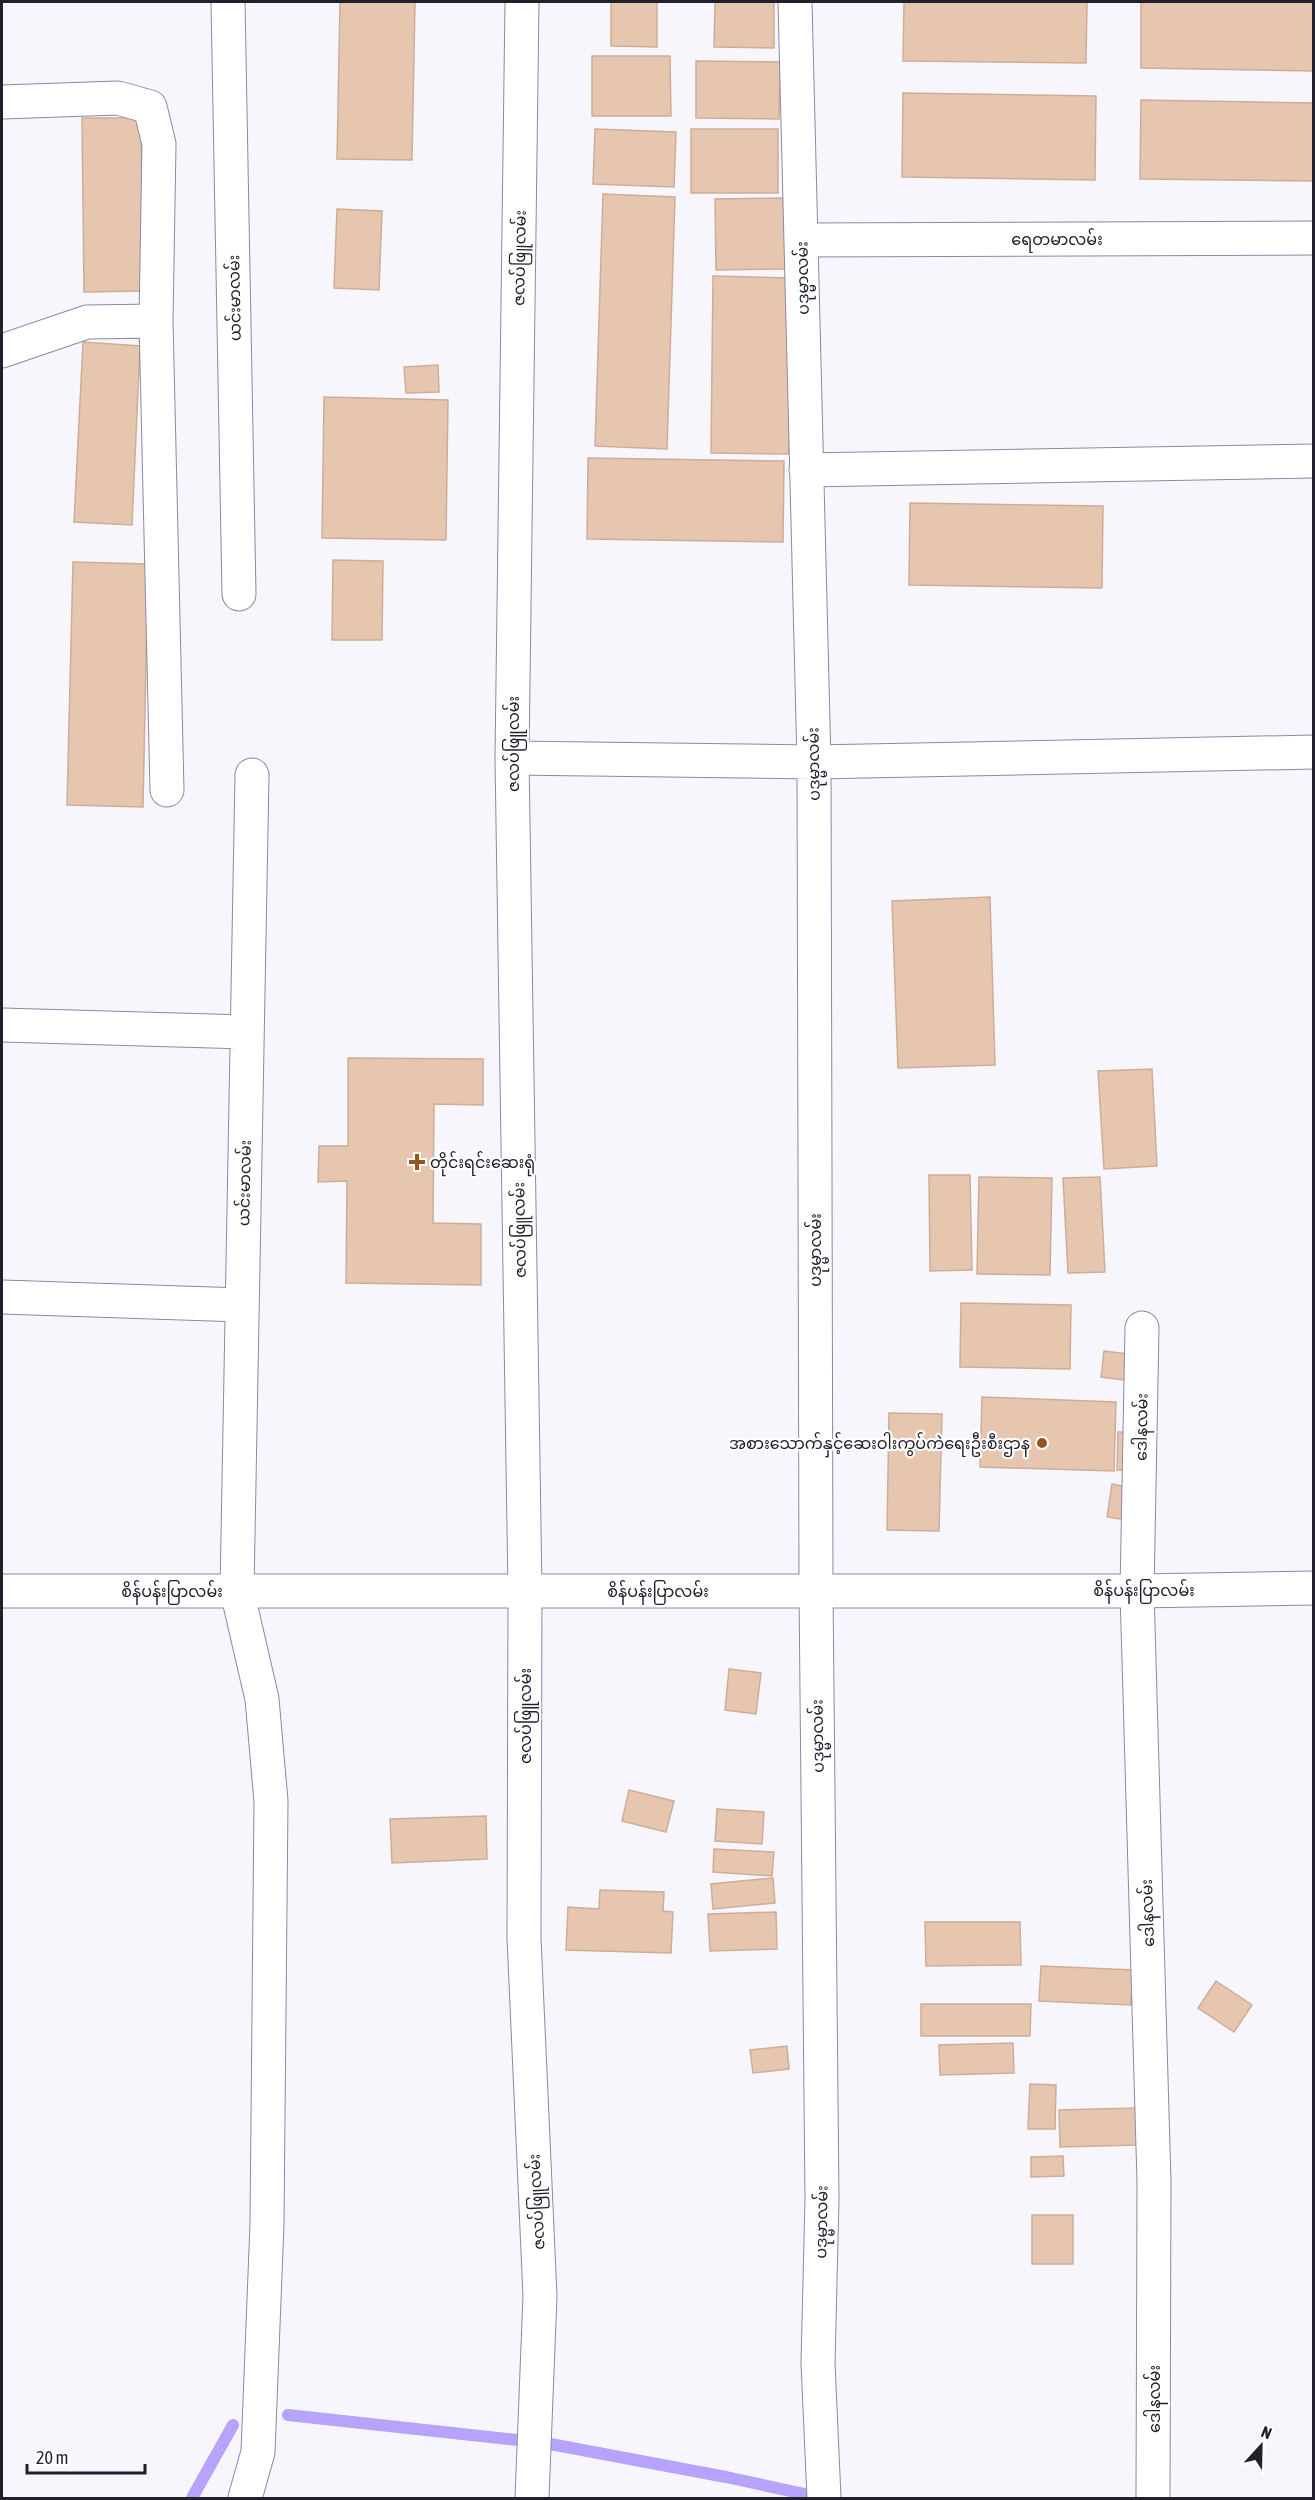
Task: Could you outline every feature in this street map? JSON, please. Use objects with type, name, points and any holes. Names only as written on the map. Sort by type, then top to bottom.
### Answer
[{"type":"street","name":"ယင်းမာလမ်း","points":[[228,2],[239,594]]},
{"type":"street","name":"ဇလပ်ဖြူလမ်း","points":[[522,2],[512,758],[525,1591],[524,1938],[540,2296],[532,2499]]},
{"type":"street","name":"ပဒုမ္မာလမ်း","points":[[795,2],[814,762],[816,1590],[822,2199],[818,2363],[824,2499]]},
{"type":"street","points":[[2,102],[118,98],[150,107],[159,144],[156,321],[167,790]]},
{"type":"street","name":"ရေတမာလမ်း","points":[[801,240],[1314,238]]},
{"type":"street","points":[[2,351],[87,322],[156,321]]},
{"type":"street","points":[[806,470],[1314,461]]},
{"type":"street","points":[[512,758],[814,762],[1314,752]]},
{"type":"street","name":"ယင်းမာလမ်း","points":[[246,2499],[258,2452],[267,2224],[271,1801],[262,1699],[237,1591],[252,775]]},
{"type":"street","points":[[2,1025],[247,1032]]},
{"type":"street","points":[[2,1298],[242,1305]]},
{"type":"street","name":"ဒေါနလမ်း","points":[[1143,1328],[1137,1591],[1154,2182],[1154,2499]]},
{"type":"street","name":"စိန်ပန်းပြာလမ်း","points":[[2,1591],[1137,1591],[1314,1588]]},
{"type":"building","points":[[340,2],[415,2],[412,160],[337,159]]},
{"type":"building","points":[[611,2],[657,2],[657,47],[611,46]]},
{"type":"building","points":[[715,2],[774,2],[774,48],[714,47]]},
{"type":"building","points":[[904,2],[1087,2],[1086,63],[903,61]]},
{"type":"building","points":[[1141,2],[1314,2],[1314,71],[1141,68]]},
{"type":"building","points":[[592,56],[670,56],[671,116],[592,116]]},
{"type":"building","points":[[696,61],[780,62],[779,119],[696,118]]},
{"type":"building","points":[[903,93],[1096,96],[1095,180],[902,177]]},
{"type":"building","points":[[1141,100],[1314,103],[1314,181],[1140,179]]},
{"type":"building","points":[[82,118],[141,118],[143,291],[84,292]]},
{"type":"building","points":[[595,129],[676,132],[674,187],[593,184]]},
{"type":"building","points":[[691,129],[778,129],[778,193],[691,193]]},
{"type":"building","points":[[603,194],[675,197],[667,449],[595,446]]},
{"type":"building","points":[[785,198],[786,269],[716,270],[715,199]]},
{"type":"building","points":[[337,209],[382,211],[379,290],[334,288]]},
{"type":"building","points":[[713,276],[791,278],[789,454],[711,453]]},
{"type":"building","points":[[83,342],[140,346],[132,525],[74,522]]},
{"type":"building","points":[[438,365],[439,392],[406,393],[404,367]]},
{"type":"building","points":[[324,397],[448,400],[446,540],[322,538]]},
{"type":"building","points":[[588,458],[784,461],[783,542],[587,539]]},
{"type":"building","points":[[910,503],[1103,506],[1102,588],[909,585]]},
{"type":"building","points":[[333,560],[383,561],[382,640],[332,640]]},
{"type":"building","points":[[73,562],[148,564],[143,807],[67,805]]},
{"type":"building","points":[[990,897],[995,1065],[898,1068],[892,901]]},
{"type":"building","points":[[348,1058],[483,1059],[483,1105],[434,1104],[433,1223],[481,1224],[481,1285],[346,1283],[347,1181],[318,1182],[319,1146],[348,1146]]},
{"type":"building","points":[[1152,1069],[1157,1166],[1104,1169],[1098,1071]]},
{"type":"building","points":[[929,1175],[970,1175],[972,1270],[930,1271]]},
{"type":"building","points":[[979,1177],[1052,1178],[1050,1275],[977,1274]]},
{"type":"building","points":[[1100,1177],[1105,1272],[1068,1273],[1063,1178]]},
{"type":"building","points":[[961,1303],[1071,1305],[1070,1369],[960,1367]]},
{"type":"building","points":[[1104,1351],[1135,1355],[1132,1381],[1101,1377]]},
{"type":"building","points":[[982,1397],[1116,1402],[1114,1471],[980,1467]]},
{"type":"building","points":[[889,1413],[942,1414],[939,1531],[887,1530]]},
{"type":"building","points":[[1118,1432],[1138,1432],[1137,1471],[1117,1470]]},
{"type":"building","points":[[1112,1484],[1138,1489],[1132,1521],[1107,1517]]},
{"type":"building","points":[[729,1669],[761,1673],[756,1714],[725,1710]]},
{"type":"building","points":[[629,1790],[674,1801],[666,1832],[622,1821]]},
{"type":"building","points":[[717,1809],[764,1812],[762,1844],[715,1841]]},
{"type":"building","points":[[486,1816],[487,1859],[392,1863],[390,1819]]},
{"type":"building","points":[[714,1849],[774,1852],[772,1876],[713,1872]]},
{"type":"building","points":[[773,1878],[775,1903],[713,1909],[711,1884]]},
{"type":"building","points":[[600,1890],[664,1892],[663,1911],[673,1912],[671,1953],[566,1950],[568,1907],[599,1909]]},
{"type":"building","points":[[776,1912],[777,1949],[710,1951],[708,1914]]},
{"type":"building","points":[[925,1922],[1020,1922],[1021,1965],[926,1966]]},
{"type":"building","points":[[1041,1966],[1133,1970],[1131,2005],[1039,2001]]},
{"type":"building","points":[[1216,1981],[1252,2005],[1234,2032],[1198,2008]]},
{"type":"building","points":[[921,2004],[1031,2004],[1030,2036],[921,2036]]},
{"type":"building","points":[[1013,2043],[1014,2073],[940,2075],[939,2045]]},
{"type":"building","points":[[787,2046],[789,2069],[753,2073],[750,2050]]},
{"type":"building","points":[[1030,2084],[1056,2085],[1055,2129],[1028,2129]]},
{"type":"building","points":[[1137,2108],[1139,2145],[1060,2147],[1059,2110]]},
{"type":"building","points":[[1063,2156],[1064,2176],[1031,2177],[1031,2157]]},
{"type":"building","points":[[1032,2215],[1073,2215],[1073,2264],[1032,2264]]},
{"type":"waterway","points":[[288,2415],[545,2443],[823,2498]]},
{"type":"waterway","points":[[192,2498],[233,2425]]},
{"type":"place","name":"တိုင်းရင်းဆေးရုံ","points":[[417,1162]]},
{"type":"place","name":"အစားသောက်နှင့်ဆေးဝါးကွပ်ကဲရေးဦးစီးဌာန","points":[[1042,1443]]}]
